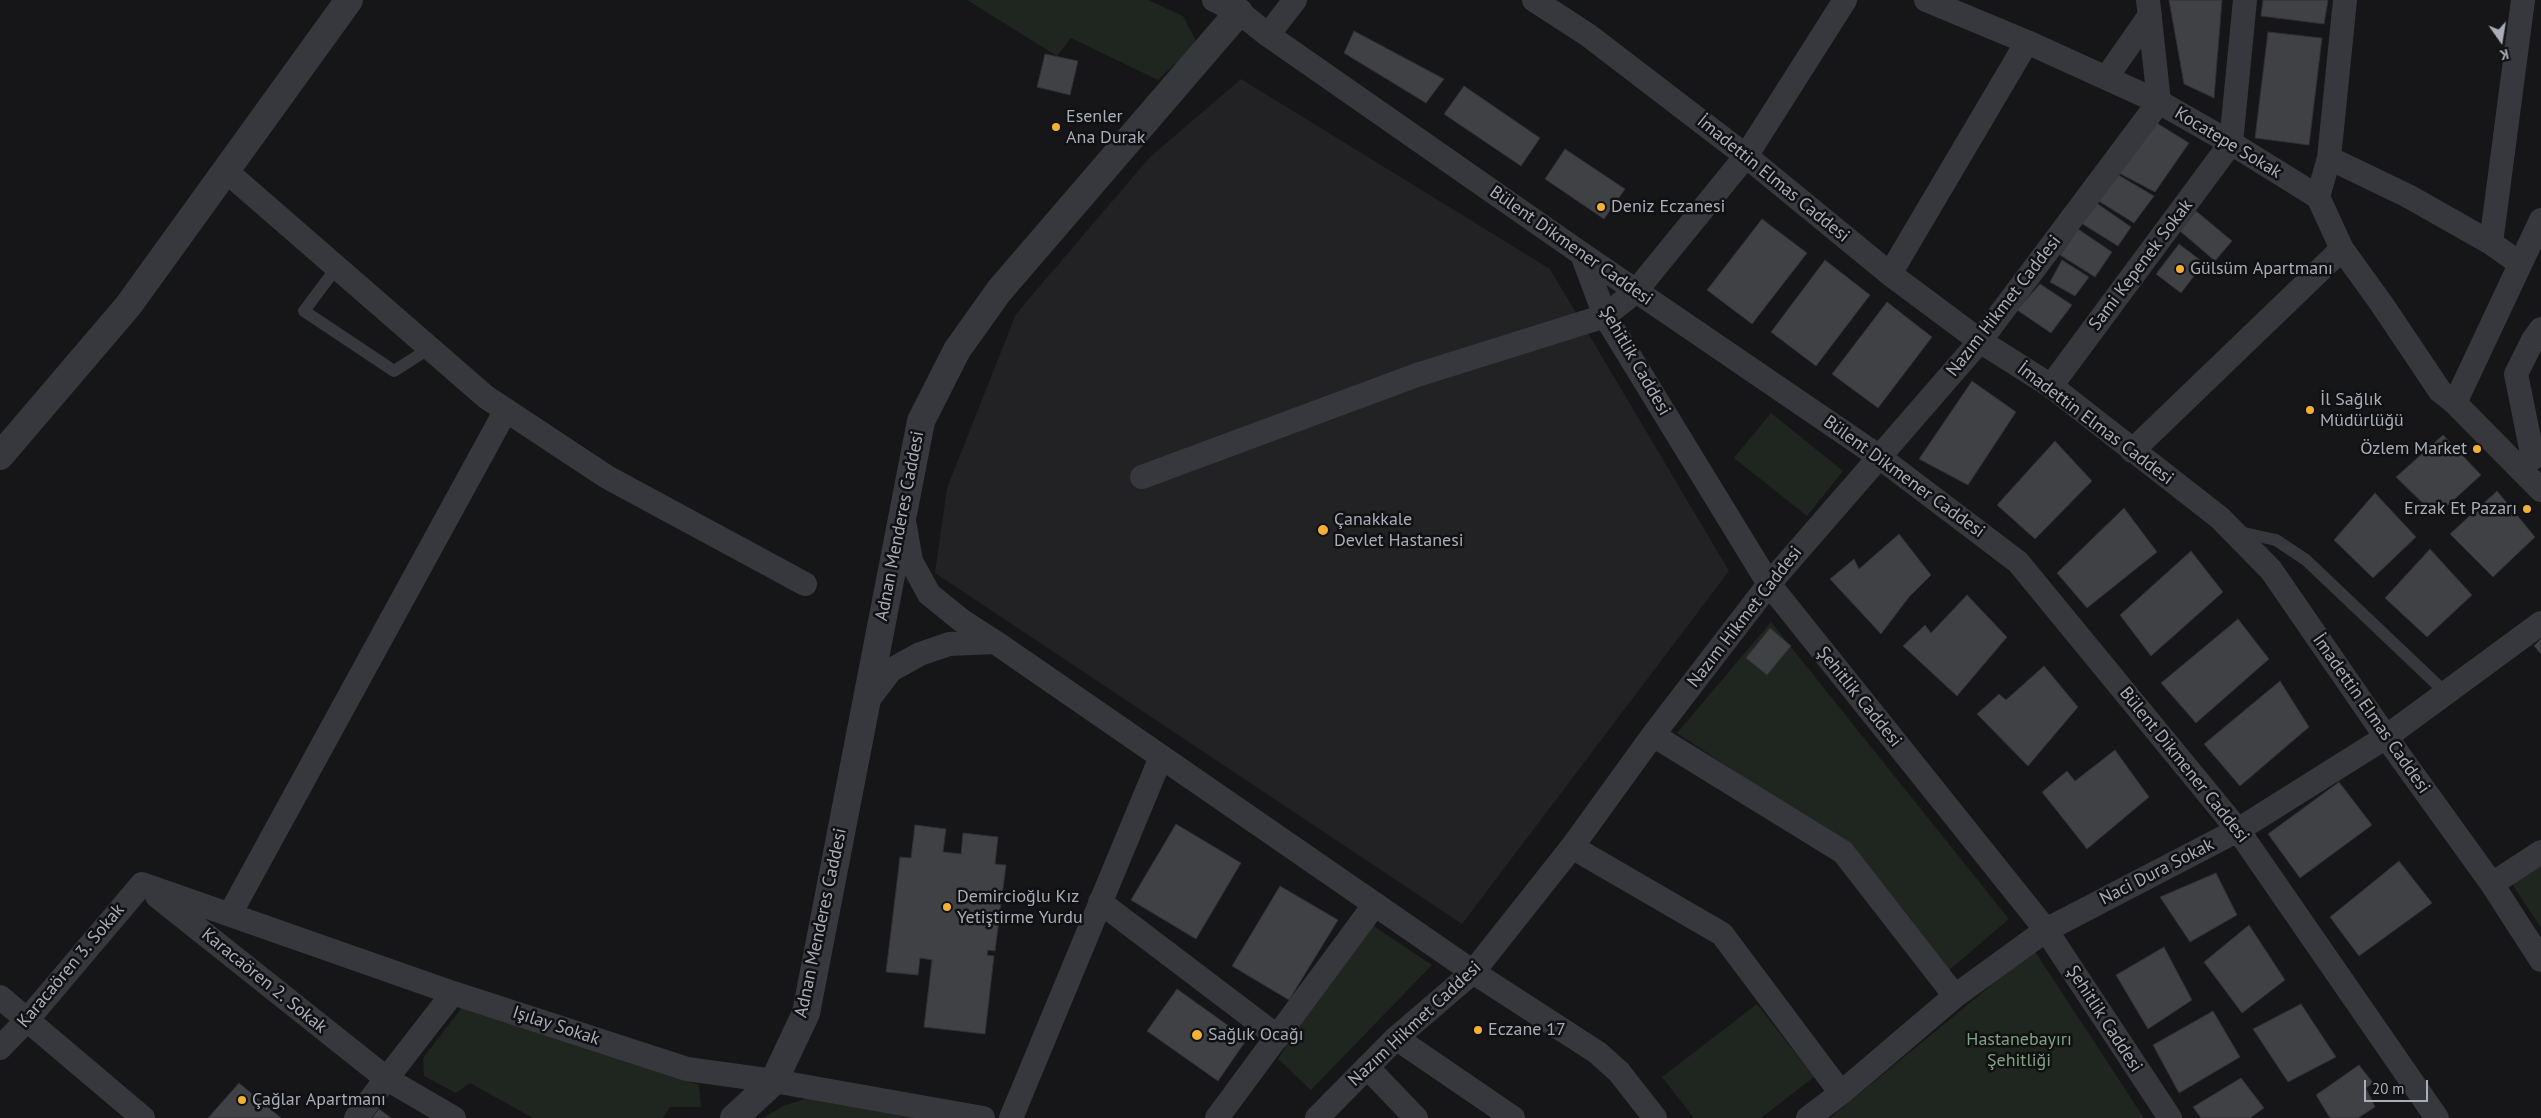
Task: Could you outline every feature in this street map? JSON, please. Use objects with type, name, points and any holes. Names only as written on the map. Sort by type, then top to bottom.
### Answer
[{"type":"street","points":[[0,456],[128,306],[350,0]]},
{"type":"street","name":"Bülent Dikmener Caddesi","points":[[1214,0],[1239,12],[1268,35],[1582,254],[1878,456],[2018,562],[2238,830],[2437,1118]]},
{"type":"street","points":[[1268,35],[1295,0]]},
{"type":"street","name":"İmadettin Elmas Caddesi","points":[[1534,0],[1588,35],[1746,156],[1890,274],[1980,341],[2051,386],[2220,518],[2271,570],[2386,738],[2492,884],[2541,960]]},
{"type":"street","points":[[1142,477],[1417,375],[1605,316],[1636,291],[1746,156],[1845,0]]},
{"type":"street","name":"Kocatepe Sokak","points":[[1926,0],[2027,42],[2159,102],[2231,143],[2318,197]]},
{"type":"street","points":[[2231,143],[2245,0]]},
{"type":"street","points":[[2345,0],[2329,158],[2318,197],[2342,249],[2381,303],[2452,396],[2541,490]]},
{"type":"street","points":[[2491,243],[2523,0]]},
{"type":"street","points":[[2106,78],[2149,8]]},
{"type":"street","points":[[2149,8],[2159,102]]},
{"type":"street","name":"Adnan Menderes Caddesi","points":[[734,1118],[774,1081],[806,1013],[902,510],[922,421],[957,350],[999,291],[1239,12]]},
{"type":"street","points":[[1890,274],[2027,42]]},
{"type":"street","name":"Nazım Hikmet Caddesi","points":[[1317,1118],[1396,1038],[1473,972],[1572,847],[1653,735],[1769,584],[1878,456],[1980,341],[2159,102]]},
{"type":"street","name":"Sami Kepenek Sokak","points":[[2051,386],[2231,143]]},
{"type":"street","points":[[2329,158],[2408,196],[2491,243],[2519,263]]},
{"type":"street","points":[[226,171],[486,396],[607,477],[805,584]]},
{"type":"street","points":[[2452,396],[2471,370],[2519,263],[2541,220]]},
{"type":"street","points":[[2132,451],[2342,249]]},
{"type":"street","name":"Şehitlik Caddesi","points":[[1582,254],[1605,316],[1769,584],[2046,930],[2170,1118]]},
{"type":"street","points":[[2537,460],[2516,374],[2533,340],[2541,329]]},
{"type":"street","points":[[2452,396],[2537,460]]},
{"type":"street","points":[[230,914],[506,410]]},
{"type":"street","points":[[902,510],[911,561],[929,594],[961,620],[1473,972],[1598,1053],[1619,1072],[1654,1118]]},
{"type":"street","name":"Naci Dura Sokak","points":[[1808,1118],[1841,1093],[1955,996],[2046,930],[2238,830],[2386,738],[2541,623]]},
{"type":"street","points":[[865,704],[891,670],[920,654],[948,644],[995,642]]},
{"type":"street","points":[[1653,735],[1843,852],[1955,996]]},
{"type":"street","points":[[1011,1118],[1161,757]]},
{"type":"street","points":[[1572,847],[1722,934],[1841,1093]]},
{"type":"street","points":[[2492,884],[2541,852]]},
{"type":"street","name":"Işılay Sokak","points":[[142,884],[453,993],[687,1069],[774,1081],[983,1118]]},
{"type":"street","name":"Karacaören 3. Sokak","points":[[0,1048],[27,1020],[142,884]]},
{"type":"street","name":"Karacaören 2. Sokak","points":[[142,884],[387,1079],[454,1118]]},
{"type":"street","points":[[1100,902],[1278,1037]]},
{"type":"street","points":[[1218,1118],[1375,904]]},
{"type":"street","points":[[356,1118],[453,993]]},
{"type":"street","points":[[0,997],[143,1118]]},
{"type":"street","points":[[1396,1038],[1513,1118]]},
{"type":"street","points":[[1367,1067],[1416,1118]]},
{"type":"lane","points":[[337,267],[304,311],[394,372],[430,348]]},
{"type":"lane","points":[[2233,531],[2276,540],[2306,560],[2446,693]]},
{"type":"shaded area","name":"Çanakkale Devlet Hastanesi","points":[[1241,79],[1550,269],[1729,571],[1462,924],[935,573],[947,488],[1016,314],[1150,157]]},
{"type":"green space","points":[[967,0],[1148,0],[1183,16],[1197,43],[1158,80],[1071,38],[1057,56]]},
{"type":"green space","points":[[1771,413],[1843,471],[1807,516],[1734,458]]},
{"type":"green space","points":[[1771,622],[2009,919],[1947,972],[1848,847],[1677,733]]},
{"type":"green space","points":[[2541,863],[2541,928],[2512,884]]},
{"type":"green space","points":[[1369,923],[1432,965],[1311,1090],[1278,1059]]},
{"type":"green space","name":"Hastanebayırı Şehitliği","points":[[2034,950],[2144,1118],[1830,1118]]},
{"type":"green space","points":[[1757,1004],[1814,1077],[1761,1118],[1694,1118],[1662,1077]]},
{"type":"green space","points":[[464,1005],[699,1085],[701,1107],[670,1107],[663,1118],[533,1118],[470,1083],[456,1093],[424,1076],[423,1058]]},
{"type":"green space","points":[[814,1096],[956,1118],[763,1118],[783,1106]]},
{"type":"building","points":[[2169,0],[2222,0],[2214,98],[2184,84]]},
{"type":"building","points":[[2263,0],[2328,0],[2324,24],[2261,16]]},
{"type":"building","points":[[1354,31],[1444,79],[1426,103],[1344,53]]},
{"type":"building","points":[[2268,32],[2322,38],[2309,145],[2255,138]]},
{"type":"building","points":[[1045,54],[1078,61],[1070,95],[1037,87]]},
{"type":"building","points":[[1464,86],[1540,138],[1521,166],[1444,114]]},
{"type":"building","points":[[2152,120],[2189,143],[2155,192],[2117,172]]},
{"type":"building","points":[[1565,149],[1625,189],[1604,219],[1545,179]]},
{"type":"building","points":[[2115,173],[2154,196],[2134,223],[2097,200]]},
{"type":"building","points":[[2095,202],[2131,227],[2118,246],[2081,223]]},
{"type":"building","points":[[2196,211],[2232,241],[2215,261],[2180,231]]},
{"type":"building","points":[[1762,219],[1807,253],[1752,324],[1707,290]]},
{"type":"building","points":[[2078,229],[2112,252],[2095,277],[2060,255]]},
{"type":"building","name":"Gülsüm Apartmanı","points":[[2179,244],[2204,263],[2181,293],[2156,274]]},
{"type":"building","points":[[1825,260],[1870,295],[1816,366],[1771,332]]},
{"type":"building","points":[[2062,260],[2089,277],[2075,296],[2050,282]]},
{"type":"building","points":[[2040,284],[2072,305],[2051,333],[2017,310]]},
{"type":"building","points":[[1887,302],[1932,337],[1878,408],[1832,374]]},
{"type":"building","points":[[1972,381],[2016,412],[1968,485],[1919,459]]},
{"type":"building","points":[[2443,435],[2481,475],[2436,516],[2396,477]]},
{"type":"building","points":[[2055,441],[2092,481],[2035,539],[1997,505]]},
{"type":"building","points":[[2497,491],[2535,537],[2493,577],[2450,534]]},
{"type":"building","points":[[2375,493],[2416,537],[2373,578],[2334,540]]},
{"type":"building","points":[[2124,508],[2157,552],[2087,608],[2057,573]]},
{"type":"building","points":[[1899,534],[1931,575],[1909,597],[1881,634],[1830,579],[1854,559],[1859,569]]},
{"type":"building","points":[[2430,549],[2472,595],[2427,637],[2385,598]]},
{"type":"building","points":[[2191,551],[2223,592],[2151,656],[2120,615]]},
{"type":"building","points":[[1967,595],[2007,637],[1957,696],[1903,646],[1925,625],[1931,633]]},
{"type":"building","points":[[2238,619],[2269,659],[2196,723],[2161,683]]},
{"type":"building","points":[[1770,628],[1791,646],[1767,675],[1746,658]]},
{"type":"building","points":[[2541,639],[2541,654],[2534,646]]},
{"type":"building","points":[[2044,666],[2078,707],[2028,766],[1977,714],[1999,694],[2006,700]]},
{"type":"building","points":[[2280,681],[2309,727],[2240,786],[2204,744]]},
{"type":"building","points":[[2115,750],[2149,797],[2087,849],[2042,792],[2067,771],[2075,781]]},
{"type":"building","points":[[2339,782],[2372,825],[2300,878],[2268,834]]},
{"type":"building","points":[[1176,824],[1241,863],[1196,939],[1131,900]]},
{"type":"building","name":"Demircioğlu Kız Yetiştirme Yurdu","points":[[915,825],[946,829],[943,852],[961,854],[963,833],[998,837],[995,864],[1006,865],[995,951],[988,950],[987,955],[994,956],[985,1034],[924,1027],[932,960],[920,958],[918,975],[886,972],[900,857],[911,858]]},
{"type":"building","points":[[2399,861],[2432,903],[2359,956],[2330,917]]},
{"type":"building","points":[[2216,873],[2237,915],[2190,942],[2160,897]]},
{"type":"building","points":[[1280,886],[1338,920],[1289,1000],[1232,966]]},
{"type":"building","points":[[2249,925],[2285,980],[2242,1013],[2204,962]]},
{"type":"building","points":[[2164,947],[2192,1000],[2148,1029],[2116,975]]},
{"type":"building","name":"Sağlık Ocağı","points":[[1177,989],[1247,1039],[1218,1081],[1147,1031]]},
{"type":"building","points":[[2301,1004],[2336,1057],[2288,1082],[2253,1029]]},
{"type":"building","points":[[2213,1011],[2240,1057],[2179,1093],[2153,1045]]},
{"type":"building","points":[[2359,1065],[2373,1083],[2366,1088],[2375,1107],[2358,1118],[2330,1118],[2316,1095]]},
{"type":"building","points":[[2241,1078],[2264,1108],[2250,1118],[2201,1118],[2193,1107]]},
{"type":"building","name":"Çağlar Apartmanı","points":[[239,1083],[281,1118],[208,1118]]},
{"type":"building","points":[[379,1109],[391,1118],[372,1118]]},
{"type":"place","name":"Esenler Ana Durak","points":[[1056,127]]},
{"type":"place","name":"Deniz Eczanesi","points":[[1601,207]]},
{"type":"place","name":"Gülsüm Apartmanı","points":[[2180,269]]},
{"type":"place","name":"İl Sağlık Müdürlüğü","points":[[2310,410]]},
{"type":"place","name":"Özlem Market","points":[[2477,449]]},
{"type":"place","name":"Erzak Et Pazarı","points":[[2527,509]]},
{"type":"place","name":"Çanakkale Devlet Hastanesi","points":[[1323,530]]},
{"type":"place","name":"Demircioğlu Kız Yetiştirme Yurdu","points":[[947,907]]},
{"type":"place","name":"Eczane 17","points":[[1478,1030]]},
{"type":"place","name":"Sağlık Ocağı","points":[[1197,1035]]},
{"type":"place","name":"Çağlar Apartmanı","points":[[242,1100]]}]
